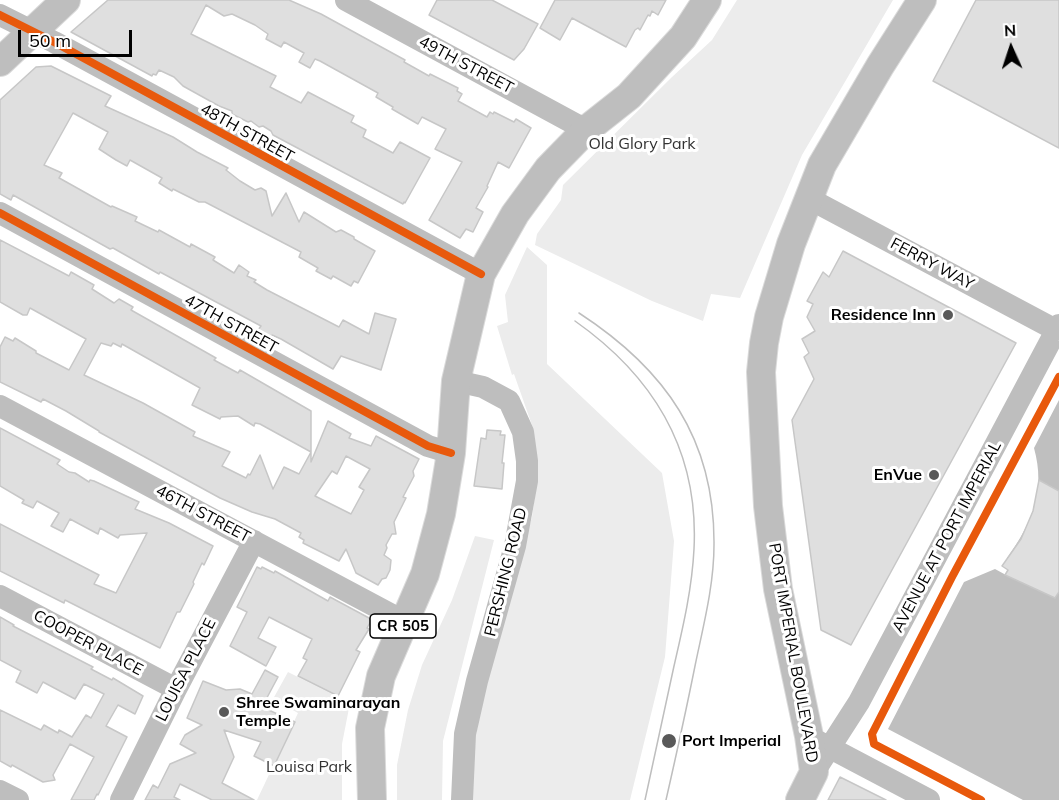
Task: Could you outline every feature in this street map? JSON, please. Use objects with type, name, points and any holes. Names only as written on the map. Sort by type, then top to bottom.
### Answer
[{"type":"main road","points":[[0,62],[66,0]]},
{"type":"main road","name":"CR 505","points":[[372,800],[370,728],[381,676],[424,574],[441,514],[452,453],[456,381],[481,274],[515,214],[548,169],[586,130],[629,96],[682,36],[707,0]]},
{"type":"main road","name":"PORT IMPERIAL BOULEVARD","points":[[800,800],[814,772],[820,742],[778,589],[768,506],[760,372],[769,317],[791,244],[822,165],[921,0]]},
{"type":"street","name":"49TH STREET","points":[[346,0],[586,130]]},
{"type":"street","name":"48TH STREET","points":[[0,15],[481,274]]},
{"type":"street","name":"FERRY WAY","points":[[808,198],[1058,327]]},
{"type":"street","name":"47TH STREET","points":[[0,213],[428,446],[452,453]]},
{"type":"street","name":"AVENUE AT PORT IMPERIAL","points":[[820,742],[860,702],[1058,327]]},
{"type":"street","name":"PERSHING ROAD","points":[[456,381],[483,387],[509,401],[523,432],[527,461],[527,482],[515,546],[477,681],[465,734],[462,800]]},
{"type":"street","name":"46TH STREET","points":[[0,406],[405,622]]},
{"type":"street","name":"LOUISA PLACE","points":[[121,800],[254,541]]},
{"type":"street","name":"COOPER PLACE","points":[[0,596],[176,689]]},
{"type":"street","points":[[820,742],[929,800]]},
{"type":"street","points":[[0,791],[18,800]]},
{"type":"green space","name":"Old Glory Park","points":[[737,0],[893,0],[802,155],[740,298],[711,294],[703,321],[652,301],[535,245],[537,234],[561,200],[563,185],[712,40]]},
{"type":"green space","points":[[527,247],[547,265],[547,364],[662,473],[674,541],[665,657],[630,800],[472,800],[472,759],[482,700],[532,517],[536,488],[533,428],[514,374],[512,375],[497,326],[508,322],[505,295]]},
{"type":"green space","points":[[475,536],[494,540],[443,741],[442,800],[397,800],[397,765],[408,710],[422,665],[452,600]]},
{"type":"green space","name":"Louisa Park","points":[[288,672],[350,703],[342,744],[342,800],[257,800],[298,713],[273,699]]},
{"type":"shaded area","points":[[1059,400],[1059,800],[1023,800],[888,729],[964,582],[995,569],[1006,575],[1010,560],[1007,558],[1030,519],[1034,506],[1038,478],[1034,448]]},
{"type":"building","points":[[108,0],[289,0],[321,14],[405,60],[404,62],[429,76],[430,74],[458,88],[457,91],[462,94],[458,101],[487,117],[490,112],[493,114],[494,112],[514,122],[516,119],[531,128],[509,168],[498,162],[476,208],[483,212],[473,232],[466,229],[460,238],[429,220],[462,162],[435,149],[446,129],[422,117],[418,124],[376,97],[378,93],[315,59],[310,68],[299,62],[304,53],[284,42],[281,47],[266,39],[268,34],[255,25],[232,14],[224,16],[206,5],[191,34],[276,76],[270,87],[301,103],[308,92],[354,116],[351,122],[366,130],[363,137],[393,153],[400,142],[430,158],[403,204],[273,135],[263,126],[259,127],[251,121],[248,122],[232,114],[232,111],[183,86],[174,77],[159,70],[156,75],[152,76],[71,32]]},
{"type":"building","points":[[437,0],[492,0],[538,24],[524,49],[514,60],[429,15]]},
{"type":"building","points":[[555,0],[666,0],[658,15],[652,11],[640,30],[638,28],[635,30],[626,47],[572,18],[560,40],[540,28]]},
{"type":"building","points":[[976,0],[1059,0],[1059,148],[933,81]]},
{"type":"building","points":[[51,66],[111,96],[105,106],[173,137],[228,168],[226,170],[255,190],[261,188],[266,191],[272,216],[286,193],[299,222],[304,212],[336,232],[341,230],[354,237],[375,251],[358,283],[354,281],[351,286],[333,276],[331,279],[316,271],[318,268],[299,257],[301,252],[205,202],[199,202],[173,189],[172,191],[159,183],[162,178],[130,160],[127,166],[116,160],[99,149],[108,132],[73,113],[44,165],[62,173],[59,178],[111,207],[137,217],[135,221],[158,232],[159,230],[190,247],[191,244],[215,257],[213,260],[234,273],[239,265],[249,272],[247,276],[256,280],[254,282],[339,327],[343,320],[369,334],[375,313],[396,319],[381,370],[341,356],[333,369],[281,339],[258,330],[261,326],[160,272],[159,274],[113,248],[110,249],[13,195],[11,200],[0,194],[0,100],[36,67]]},
{"type":"building","points":[[0,240],[69,276],[71,272],[94,285],[92,289],[114,303],[119,299],[133,307],[131,310],[216,358],[214,360],[238,373],[240,370],[311,411],[311,452],[311,462],[328,421],[351,434],[349,438],[371,446],[376,436],[419,459],[413,471],[414,476],[403,497],[406,498],[394,522],[396,534],[392,534],[386,545],[384,555],[391,560],[386,578],[382,579],[378,585],[356,573],[346,549],[339,561],[303,543],[304,540],[299,537],[301,533],[275,519],[220,498],[99,432],[66,411],[43,399],[41,402],[0,382],[0,347],[5,337],[13,341],[15,338],[36,353],[69,370],[86,339],[30,308],[27,315],[23,315],[0,302]],"holes":[[[101,343],[111,346],[113,343],[121,347],[122,344],[200,388],[192,405],[220,419],[221,417],[238,416],[254,426],[255,423],[260,424],[311,452],[299,474],[284,467],[273,489],[260,455],[250,475],[248,474],[246,478],[222,466],[230,452],[193,436],[195,432],[143,403],[84,375]],[[346,456],[370,469],[359,487],[364,490],[351,514],[315,496],[332,471],[337,474]]]},
{"type":"building","points":[[843,251],[1016,343],[851,645],[821,630],[792,420],[814,379],[804,357],[809,353],[802,339],[815,331],[807,317],[813,304],[807,301],[823,272],[829,277]]},
{"type":"building","points":[[0,428],[60,460],[57,464],[69,472],[139,502],[135,509],[169,523],[213,546],[204,565],[202,563],[194,584],[180,612],[177,612],[160,648],[65,600],[64,603],[0,571],[0,524],[99,575],[94,584],[116,593],[147,533],[120,535],[118,538],[100,528],[98,534],[70,519],[63,532],[51,526],[59,513],[37,501],[33,508],[22,503],[24,500],[0,486]]},
{"type":"building","points":[[487,430],[501,431],[500,435],[505,435],[502,489],[474,486],[481,438],[486,439]]},
{"type":"building","points":[[1039,480],[1059,491],[1059,592],[1055,598],[1005,575],[1008,570],[1002,566],[1021,539],[1033,511]]},
{"type":"building","points":[[257,567],[274,573],[275,571],[328,601],[330,597],[371,621],[367,628],[369,629],[356,650],[360,652],[338,696],[298,676],[307,660],[303,658],[312,639],[269,617],[258,638],[276,647],[266,666],[230,646],[247,612],[237,607]]},
{"type":"building","points":[[0,617],[143,696],[135,714],[118,705],[106,726],[127,737],[94,800],[71,800],[94,757],[70,744],[53,775],[55,780],[43,782],[0,761],[0,710],[41,730],[44,725],[58,733],[59,730],[72,737],[86,715],[91,718],[104,694],[84,684],[75,699],[43,682],[37,693],[16,682],[21,671],[0,660]]},
{"type":"building","points":[[265,670],[278,677],[262,707],[295,722],[274,766],[254,756],[261,742],[224,730],[234,757],[222,783],[254,800],[212,800],[180,784],[174,797],[180,800],[145,800],[153,785],[158,788],[170,764],[196,753],[180,744],[185,735],[202,725],[187,718],[203,681],[226,690],[240,689],[252,694]]},
{"type":"building","points":[[840,777],[886,800],[828,800]]},
{"type":"tram line","points":[[579,313],[637,358],[660,383],[679,410],[694,440],[705,472],[712,507],[714,560],[710,591],[666,800]]},
{"type":"tram line","points":[[575,321],[627,366],[648,391],[666,419],[679,448],[694,513],[694,549],[689,593],[645,800]]},
{"type":"cycle path","points":[[0,15],[54,42],[481,274]]},
{"type":"cycle path","points":[[0,213],[428,446],[451,453]]},
{"type":"cycle path","points":[[981,800],[874,744],[872,734],[952,577],[1059,377]]},
{"type":"place","name":"Residence Inn","points":[[948,315]]},
{"type":"place","name":"EnVue","points":[[934,475]]},
{"type":"place","name":"Shree Swaminarayan Temple","points":[[224,712]]},
{"type":"place","name":"Port Imperial","points":[[669,741]]}]
